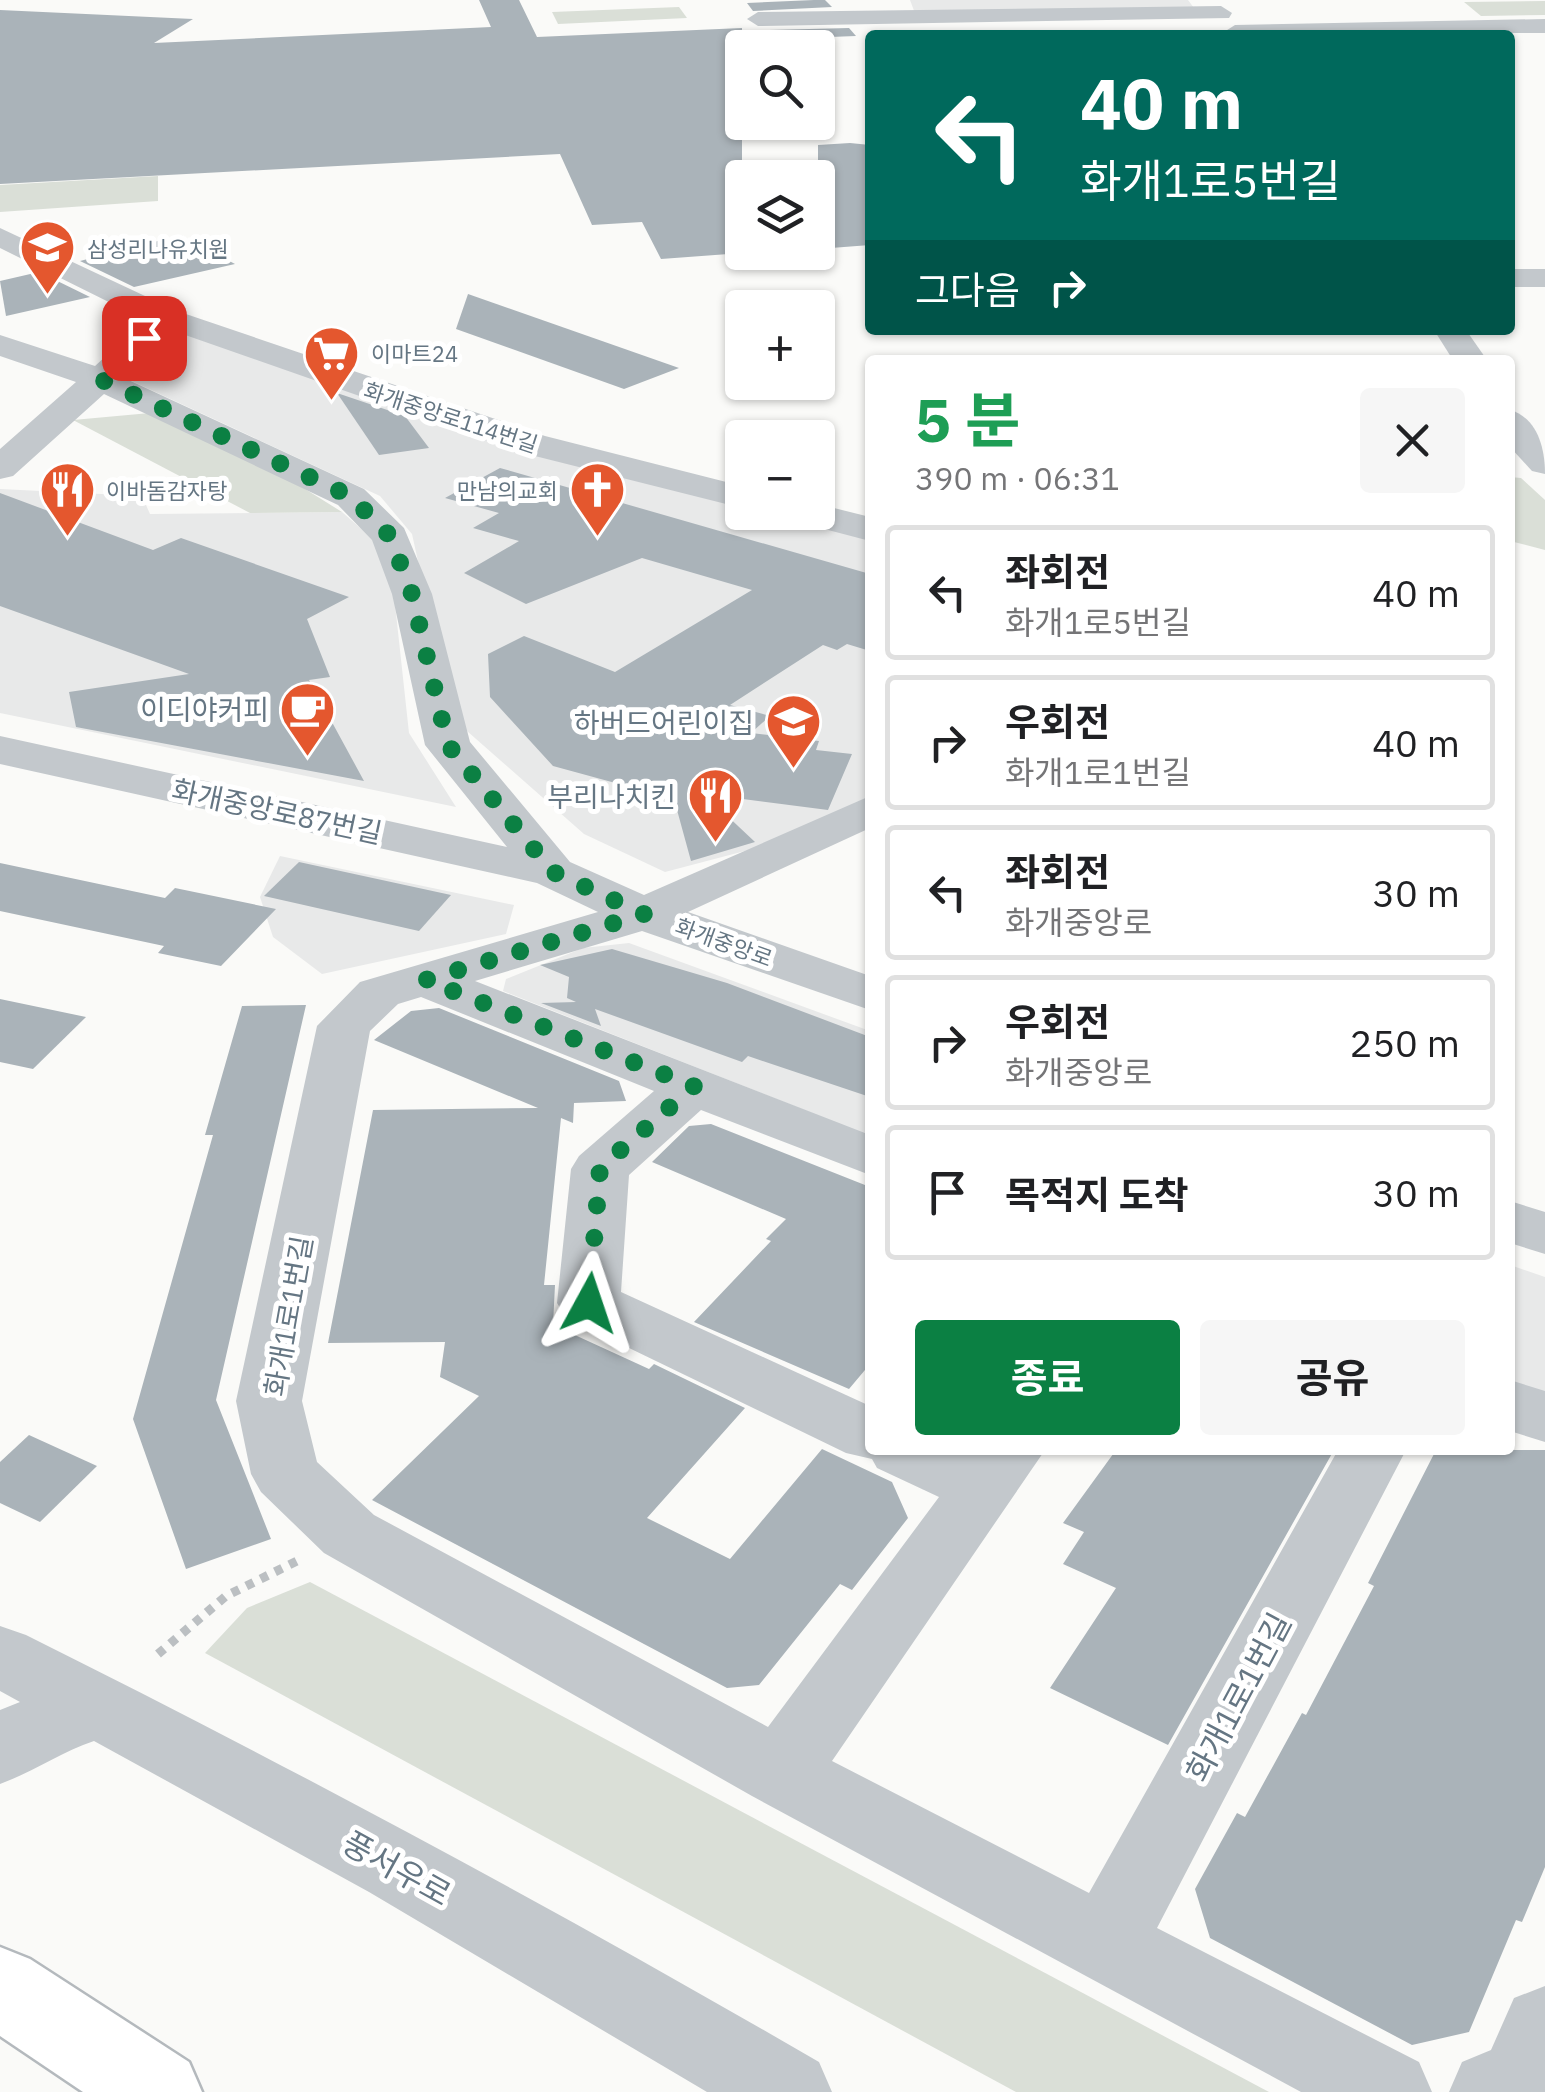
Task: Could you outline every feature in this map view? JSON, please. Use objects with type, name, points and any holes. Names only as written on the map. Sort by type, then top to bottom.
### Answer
[{"type":"highway","points":[[0,1986],[158,2092]]},
{"type":"street","points":[[758,19],[1216,6],[1233,30]]},
{"type":"street","points":[[1390,30],[1545,26]]},
{"type":"street","points":[[0,237],[166,318],[0,468]]},
{"type":"street","points":[[1515,278],[1545,278]]},
{"type":"street","name":"화개중앙로114번길","points":[[166,318],[532,444],[725,493]]},
{"type":"street","name":"화개중앙로","points":[[0,345],[100,379],[350,496],[390,536],[412,594],[448,745],[553,872],[644,914],[865,992]]},
{"type":"street","points":[[835,521],[865,529]]},
{"type":"street","name":"화개중앙로87번길","points":[[0,750],[553,872]]},
{"type":"street","name":"화개1로1번길","points":[[865,812],[644,914],[379,993],[344,1026],[269,1401],[286,1474],[348,1534],[780,1772],[1388,2092]]},
{"type":"street","points":[[425,980],[865,1154]]},
{"type":"street","points":[[694,1086],[600,1168],[589,1303],[865,1433]]},
{"type":"street","points":[[1515,1223],[1545,1234]]},
{"type":"street","points":[[1515,1406],[1545,1418]]},
{"type":"street","points":[[780,1772],[996,1469],[926,1455]]},
{"type":"street","name":"화개1로1번길","points":[[1105,1944],[1369,1455]]},
{"type":"street","name":"풍서우로","points":[[0,1656],[177,1745],[666,2018],[788,2092]]},
{"type":"street","points":[[0,1752],[34,1730],[101,1707]]},
{"type":"street","points":[[1494,2092],[1522,2081],[1545,2026]]},
{"type":"path","points":[[158,1654],[226,1596],[348,1534]]},
{"type":"shaded area","points":[[910,0],[1188,0],[1194,8],[916,16]]},
{"type":"shaded area","points":[[1545,1],[1545,15],[1481,16],[1464,2]]},
{"type":"shaded area","points":[[679,7],[687,18],[558,24],[552,12]]},
{"type":"shaded area","points":[[158,176],[158,201],[0,212],[0,185]]},
{"type":"shaded area","points":[[178,331],[470,434],[725,501],[725,530],[835,530],[865,538],[865,799],[760,847],[665,872],[584,834],[467,731],[448,697],[412,534],[380,496],[123,377],[154,339]]},
{"type":"shaded area","points":[[150,413],[257,459],[342,512],[250,513],[73,420]]},
{"type":"shaded area","points":[[1515,477],[1521,478],[1545,500],[1545,550],[1515,542]]},
{"type":"shaded area","points":[[0,489],[142,496],[150,514],[342,512],[374,540],[394,595],[409,733],[456,807],[0,713]]},
{"type":"shaded area","points":[[280,856],[514,905],[506,934],[322,974],[273,937],[260,897]]},
{"type":"shaded area","points":[[629,943],[865,1029],[865,1134],[503,991],[506,979],[583,948]]},
{"type":"shaded area","points":[[1515,1267],[1545,1277],[1545,1402],[1515,1391]]},
{"type":"shaded area","points":[[310,1582],[1269,2092],[1016,2092],[205,1653],[247,1608]]},
{"type":"building","points":[[479,0],[519,0],[537,37],[742,28],[725,30],[725,140],[742,140],[742,160],[725,160],[725,254],[661,259],[642,222],[592,225],[560,154],[0,184],[0,10],[193,19],[154,43],[491,27]]},
{"type":"building","points":[[825,0],[832,7],[753,11],[747,3]]},
{"type":"building","points":[[849,28],[856,36],[835,37],[835,30],[769,30]]},
{"type":"building","points":[[865,144],[865,245],[835,248],[835,160],[818,160],[818,145]]},
{"type":"building","points":[[181,235],[235,264],[134,287],[80,261]]},
{"type":"building","points":[[39,272],[90,297],[6,316],[0,281]]},
{"type":"building","points":[[468,294],[679,368],[624,389],[456,329]]},
{"type":"building","points":[[337,393],[405,416],[429,448],[379,455]]},
{"type":"building","points":[[500,468],[865,573],[865,649],[847,644],[837,650],[823,645],[730,705],[770,716],[751,733],[819,741],[816,750],[852,754],[828,810],[704,794],[755,842],[691,861],[674,799],[553,766],[490,697],[488,654],[524,636],[615,672],[752,590],[642,558],[526,604],[464,573],[519,541],[473,528],[499,513],[445,498]]},
{"type":"building","points":[[0,493],[153,550],[181,538],[349,597],[307,619],[330,677],[309,680],[364,781],[76,727],[69,692],[189,674],[0,606]]},
{"type":"building","points":[[299,862],[451,895],[419,931],[264,896]]},
{"type":"building","points":[[0,863],[165,898],[175,888],[276,909],[221,966],[158,953],[164,946],[0,911]]},
{"type":"building","points":[[612,949],[727,983],[865,1035],[865,1095],[748,1056],[742,1062],[595,1009],[601,1026],[541,1003],[576,1002],[567,998],[569,977],[540,965]]},
{"type":"building","points":[[0,999],[86,1017],[33,1069],[0,1062]]},
{"type":"building","points":[[306,1005],[216,1400],[271,1539],[186,1569],[133,1419],[213,1135],[205,1135],[242,1006]]},
{"type":"building","points":[[439,1008],[619,1081],[626,1101],[574,1103],[573,1123],[561,1118],[544,1285],[555,1285],[553,1325],[649,1369],[654,1364],[745,1408],[647,1518],[730,1559],[822,1449],[892,1482],[908,1518],[852,1590],[840,1584],[759,1685],[727,1688],[372,1500],[479,1396],[440,1377],[445,1342],[328,1343],[373,1110],[538,1108],[374,1040],[411,1011]]},
{"type":"building","points":[[711,1124],[865,1185],[865,1370],[849,1389],[694,1322],[771,1241],[766,1239],[786,1219],[652,1162],[689,1126]]},
{"type":"building","points":[[29,1435],[97,1466],[40,1522],[0,1503],[0,1462]]},
{"type":"building","points":[[1515,1450],[1545,1450],[1545,1867],[1522,1922],[1516,1920],[1469,2032],[1412,2045],[1210,1938],[1195,1889],[1237,1813],[1245,1817],[1302,1713],[1306,1715],[1374,1586],[1368,1583],[1433,1455],[1515,1455]]},
{"type":"building","points":[[1112,1455],[1331,1455],[1168,1745],[1050,1688],[1116,1588],[1063,1564],[1084,1532],[1063,1523]]},
{"type":"place","name":"삼성리나유치원","points":[[48,297]]},
{"type":"place","name":"이마트24","points":[[332,402]]},
{"type":"place","name":"이바돔감자탕","points":[[67,539]]},
{"type":"place","name":"만남의교회","points":[[597,539]]},
{"type":"place","name":"이디야커피","points":[[308,758]]},
{"type":"place","name":"하버드어린이집","points":[[793,771]]},
{"type":"place","name":"부리나치킨","points":[[715,845]]},
{"type":"route","points":[[144,338],[100,379],[350,496],[390,536],[412,594],[448,745],[553,872],[644,914],[425,980],[694,1086],[600,1168],[589,1303]]}]
